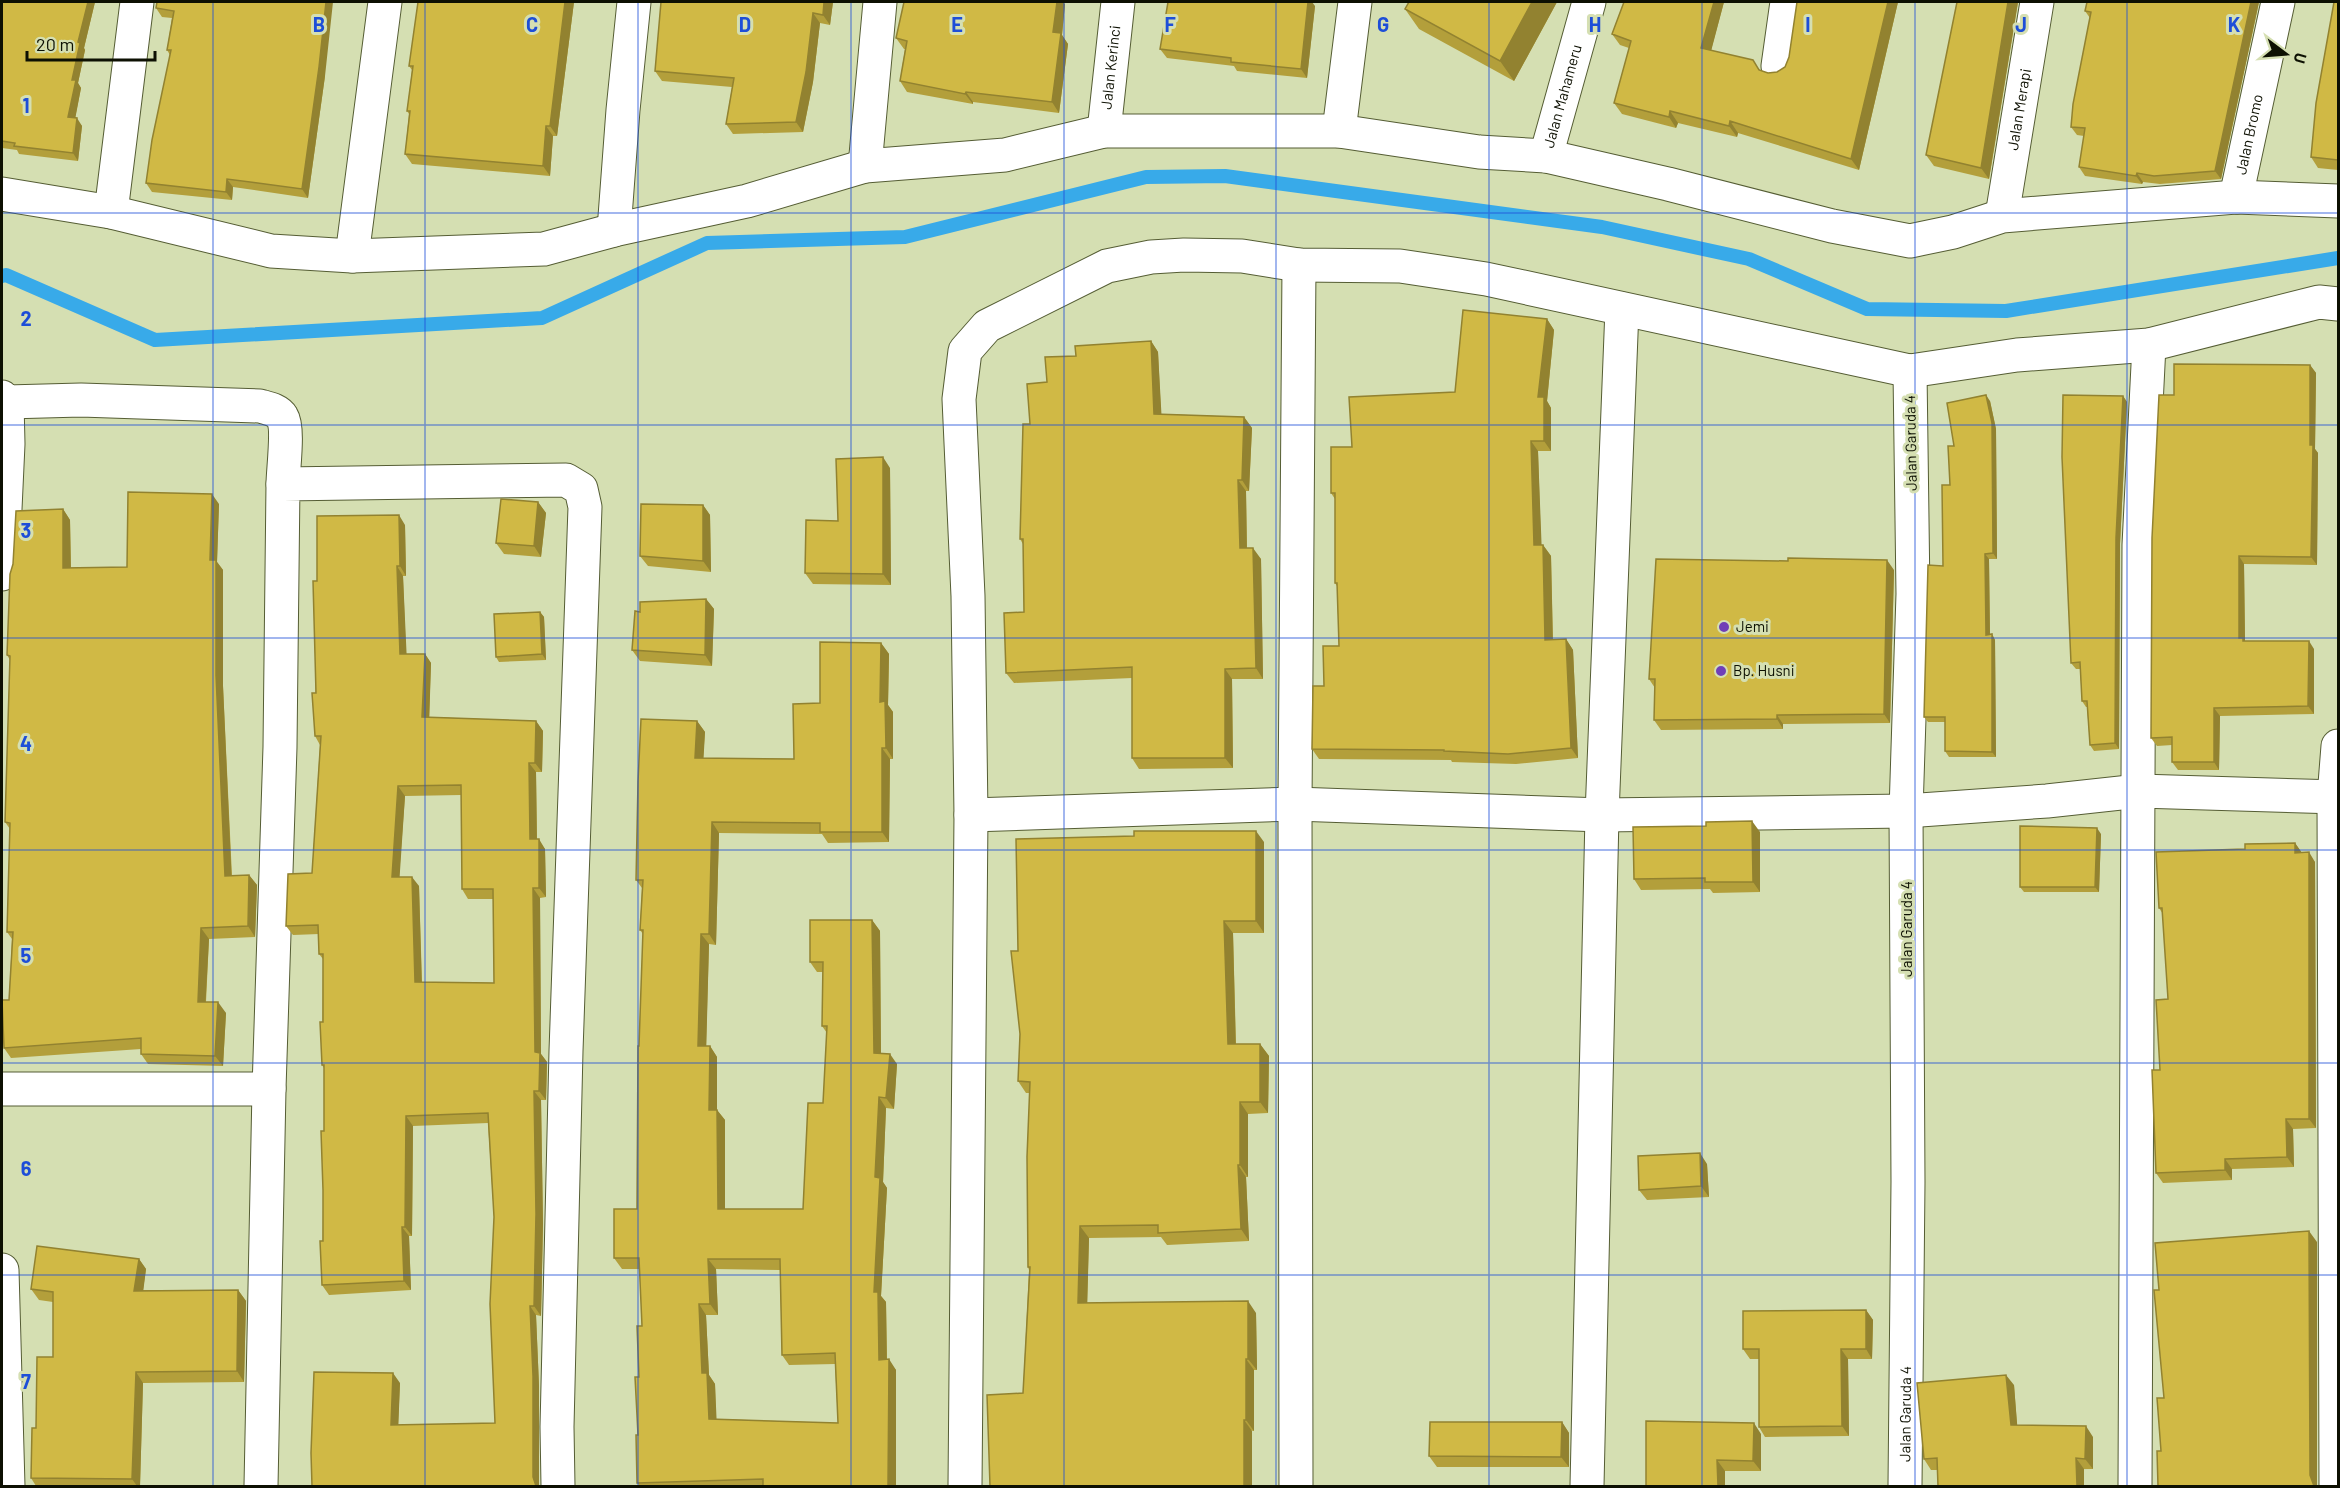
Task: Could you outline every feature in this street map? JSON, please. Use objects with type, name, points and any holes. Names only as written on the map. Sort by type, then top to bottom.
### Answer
[{"type":"street","points":[[111,212],[137,2]]},
{"type":"street","points":[[352,256],[385,2]]},
{"type":"street","points":[[615,230],[623,110],[634,2]]},
{"type":"street","points":[[865,166],[880,2]]},
{"type":"street","name":"Jalan Kerinci","points":[[1104,131],[1118,2]]},
{"type":"street","points":[[1339,131],[1355,2]]},
{"type":"street","name":"Jalan Mahameru","points":[[1546,156],[1589,2]]},
{"type":"street","points":[[1778,66],[1787,2]]},
{"type":"street","name":"Jalan Merapi","points":[[2002,216],[2037,2]]},
{"type":"street","name":"Jalan Bromo","points":[[2236,197],[2278,2]]},
{"type":"street","points":[[2,194],[111,212],[271,251],[352,256],[544,249],[615,230],[747,201],[865,166],[1005,155],[1104,131],[1339,131],[1479,152],[1546,156],[1668,184],[1832,226],[1910,241],[1953,232],[2002,216],[2236,197],[2338,201]]},
{"type":"street","points":[[965,1486],[971,815],[968,596],[959,399],[965,351],[987,326],[1107,266],[1151,257],[1185,255],[1242,256],[1299,265],[1400,266],[1486,279],[1910,371],[2017,355],[2149,345],[2319,302],[2338,304]]},
{"type":"street","points":[[1296,1486],[1295,804],[1299,265]]},
{"type":"street","points":[[1587,1486],[1602,815],[1622,309]]},
{"type":"street","points":[[2134,1486],[2139,545],[2149,345]]},
{"type":"street","name":"Jalan Garuda 4","points":[[1905,1486],[1908,1194],[1906,811],[1913,594],[1910,371]]},
{"type":"street","points":[[2,574],[4,399],[260,406],[281,415],[285,425],[280,747],[269,1089],[261,1486]]},
{"type":"street","points":[[283,484],[566,480],[581,489],[585,507],[566,1051],[557,1427],[558,1486]]},
{"type":"street","points":[[2336,1486],[2336,797],[2338,746]]},
{"type":"street","points":[[971,815],[1295,804],[1602,815],[1906,811],[2047,801],[2139,791],[2336,797]]},
{"type":"street","points":[[2,1089],[269,1089]]},
{"type":"street","points":[[2,1270],[8,1486]]},
{"type":"building","points":[[2,2],[88,2],[78,42],[80,43],[72,80],[76,80],[68,117],[77,118],[73,153],[14,146],[15,143],[2,141]]},
{"type":"building","points":[[157,2],[326,2],[302,189],[227,179],[226,192],[146,183],[152,140],[171,50],[167,50],[174,11],[156,8]]},
{"type":"building","points":[[418,2],[565,2],[550,126],[546,126],[543,166],[405,154],[410,111],[407,111],[413,66],[409,66]]},
{"type":"building","points":[[661,2],[824,2],[823,15],[813,13],[806,72],[796,122],[726,124],[734,78],[655,71]]},
{"type":"building","points":[[904,2],[1057,2],[1053,32],[1061,33],[1052,102],[966,92],[965,94],[900,81],[907,41],[896,38]]},
{"type":"building","points":[[1168,2],[1308,2],[1301,69],[1231,62],[1231,58],[1160,49]]},
{"type":"building","points":[[1409,2],[1532,2],[1500,61],[1405,9]]},
{"type":"building","points":[[1624,2],[1714,2],[1701,48],[1753,60],[1759,70],[1768,73],[1777,72],[1785,67],[1789,57],[1797,2],[1888,2],[1851,159],[1730,121],[1729,126],[1670,111],[1669,117],[1614,103],[1631,41],[1612,34]]},
{"type":"building","points":[[1957,2],[2008,2],[1981,168],[1926,155]]},
{"type":"building","points":[[2087,2],[2251,2],[2215,171],[2154,176],[2137,173],[2136,176],[2079,167],[2085,128],[2071,127],[2073,104],[2091,12],[2085,11]]},
{"type":"building","points":[[2334,2],[2338,2],[2338,160],[2311,157],[2316,103]]},
{"type":"building","points":[[1463,310],[1547,319],[1538,397],[1544,397],[1544,441],[1531,441],[1534,545],[1543,545],[1545,640],[1566,639],[1571,748],[1508,754],[1444,750],[1312,749],[1313,686],[1324,686],[1323,646],[1339,646],[1337,583],[1335,583],[1335,493],[1331,493],[1331,447],[1352,447],[1349,397],[1455,392]]},
{"type":"building","points":[[1151,341],[1154,414],[1244,417],[1242,480],[1238,480],[1240,548],[1253,548],[1256,668],[1225,669],[1225,758],[1132,758],[1132,667],[1006,673],[1004,613],[1024,612],[1023,539],[1020,539],[1023,424],[1030,424],[1027,384],[1047,382],[1045,357],[1076,356],[1075,346]]},
{"type":"building","points":[[2174,364],[2310,365],[2310,445],[2313,445],[2311,557],[2239,556],[2239,638],[2243,638],[2243,641],[2309,641],[2308,706],[2214,708],[2214,762],[2172,762],[2172,737],[2151,738],[2152,538],[2159,395],[2174,395]]},
{"type":"building","points":[[1986,395],[1992,423],[1993,553],[1985,554],[1986,635],[1992,634],[1992,752],[1945,751],[1945,717],[1924,717],[1928,565],[1943,566],[1942,485],[1950,485],[1948,446],[1954,446],[1947,403]]},
{"type":"building","points":[[2063,395],[2123,396],[2116,538],[2115,743],[2090,745],[2087,701],[2082,701],[2080,662],[2071,663],[2062,457]]},
{"type":"building","points":[[883,457],[883,574],[805,573],[806,520],[838,521],[836,459]]},
{"type":"building","points":[[128,492],[212,494],[210,560],[216,560],[216,675],[225,876],[249,875],[248,926],[201,928],[198,1002],[218,1002],[215,1056],[141,1054],[141,1038],[4,1048],[2,1000],[9,1000],[13,932],[7,932],[10,823],[5,822],[10,656],[7,655],[10,574],[13,564],[16,511],[63,509],[63,568],[127,567]]},
{"type":"building","points":[[501,499],[538,502],[534,546],[496,543]]},
{"type":"building","points":[[641,504],[703,505],[703,561],[640,556]]},
{"type":"building","points":[[399,515],[400,566],[397,566],[400,654],[425,654],[422,717],[536,721],[535,763],[529,763],[530,839],[539,839],[539,888],[533,888],[535,1052],[540,1053],[539,1091],[534,1091],[536,1214],[534,1306],[530,1306],[533,1477],[536,1486],[312,1486],[314,1372],[393,1373],[391,1425],[495,1423],[490,1304],[494,1217],[488,1113],[406,1116],[405,1227],[402,1227],[404,1281],[322,1285],[321,1131],[324,1131],[324,1065],[322,1065],[320,1022],[323,1022],[323,954],[319,954],[318,925],[286,926],[288,874],[312,873],[321,736],[315,736],[312,693],[316,693],[313,581],[317,581],[317,516]],"holes":[[[461,785],[462,889],[493,889],[494,983],[415,982],[412,877],[392,877],[398,786]]]},
{"type":"building","points":[[1788,558],[1887,560],[1884,714],[1777,715],[1777,719],[1654,720],[1655,679],[1649,679],[1656,559],[1788,561]]},
{"type":"building","points":[[706,599],[705,655],[632,650],[635,611],[640,612],[640,602]]},
{"type":"building","points":[[540,612],[542,654],[496,657],[494,614]]},
{"type":"building","points":[[820,642],[881,643],[880,702],[885,701],[886,748],[882,748],[882,832],[820,832],[820,823],[712,822],[709,934],[701,934],[698,1046],[710,1046],[709,1110],[717,1110],[718,1209],[803,1209],[808,1103],[823,1103],[827,1026],[822,1026],[823,962],[810,962],[810,920],[872,920],[874,1053],[890,1054],[886,1098],[879,1097],[875,1177],[880,1178],[874,1292],[878,1292],[879,1360],[889,1359],[888,1486],[763,1486],[763,1479],[637,1483],[636,1435],[638,1435],[635,1377],[639,1377],[637,1326],[642,1326],[639,1258],[614,1258],[614,1209],[637,1209],[638,1046],[643,930],[640,930],[643,880],[636,880],[641,719],[697,721],[695,758],[794,759],[793,704],[820,703]],"holes":[[[708,1259],[780,1259],[782,1355],[835,1353],[838,1423],[709,1419],[707,1373],[702,1373],[699,1304],[710,1304]]]},
{"type":"building","points":[[1752,821],[1753,882],[1705,882],[1705,878],[1634,879],[1633,827],[1706,826],[1706,822]]},
{"type":"building","points":[[2020,826],[2097,828],[2095,887],[2020,887]]},
{"type":"building","points":[[1134,831],[1256,831],[1256,921],[1224,921],[1228,1044],[1260,1044],[1260,1102],[1240,1102],[1240,1165],[1238,1165],[1241,1229],[1158,1233],[1158,1225],[1080,1226],[1078,1303],[1248,1301],[1244,1486],[990,1486],[987,1395],[1023,1393],[1030,1267],[1028,1267],[1027,1157],[1030,1082],[1018,1081],[1020,1034],[1011,951],[1018,951],[1016,839],[1134,836]]},
{"type":"building","points":[[2295,843],[2295,853],[2309,852],[2309,1119],[2286,1119],[2287,1157],[2225,1159],[2225,1170],[2156,1173],[2152,1070],[2160,1070],[2156,1000],[2168,999],[2156,852],[2245,849],[2245,844]]},
{"type":"building","points":[[1700,1153],[1701,1186],[1639,1190],[1638,1156]]},
{"type":"building","points":[[2309,1231],[2310,1475],[2314,1486],[2158,1486],[2157,1451],[2161,1451],[2157,1398],[2164,1398],[2154,1290],[2159,1290],[2155,1243]]},
{"type":"building","points":[[37,1246],[139,1259],[134,1291],[238,1290],[237,1371],[136,1372],[132,1479],[31,1478],[32,1428],[36,1428],[37,1357],[53,1357],[53,1292],[31,1289]]},
{"type":"building","points":[[1866,1310],[1866,1349],[1841,1349],[1842,1426],[1759,1427],[1759,1349],[1743,1349],[1743,1311]]},
{"type":"building","points":[[2006,1375],[2011,1425],[2086,1426],[2085,1459],[2076,1458],[2077,1486],[1938,1486],[1937,1458],[1924,1459],[1917,1383]]},
{"type":"building","points":[[1646,1421],[1754,1423],[1753,1461],[1717,1460],[1718,1486],[1646,1486]]},
{"type":"building","points":[[1430,1422],[1562,1422],[1561,1457],[1429,1456]]},
{"type":"waterway","points":[[2,276],[6,275],[155,340],[542,318],[707,243],[905,237],[1146,177],[1225,176],[1602,227],[1749,259],[1867,309],[2006,311],[2338,258]]},
{"type":"place","name":"Jemi","points":[[1724,627]]},
{"type":"place","name":"Bp. Husni","points":[[1721,671]]}]
